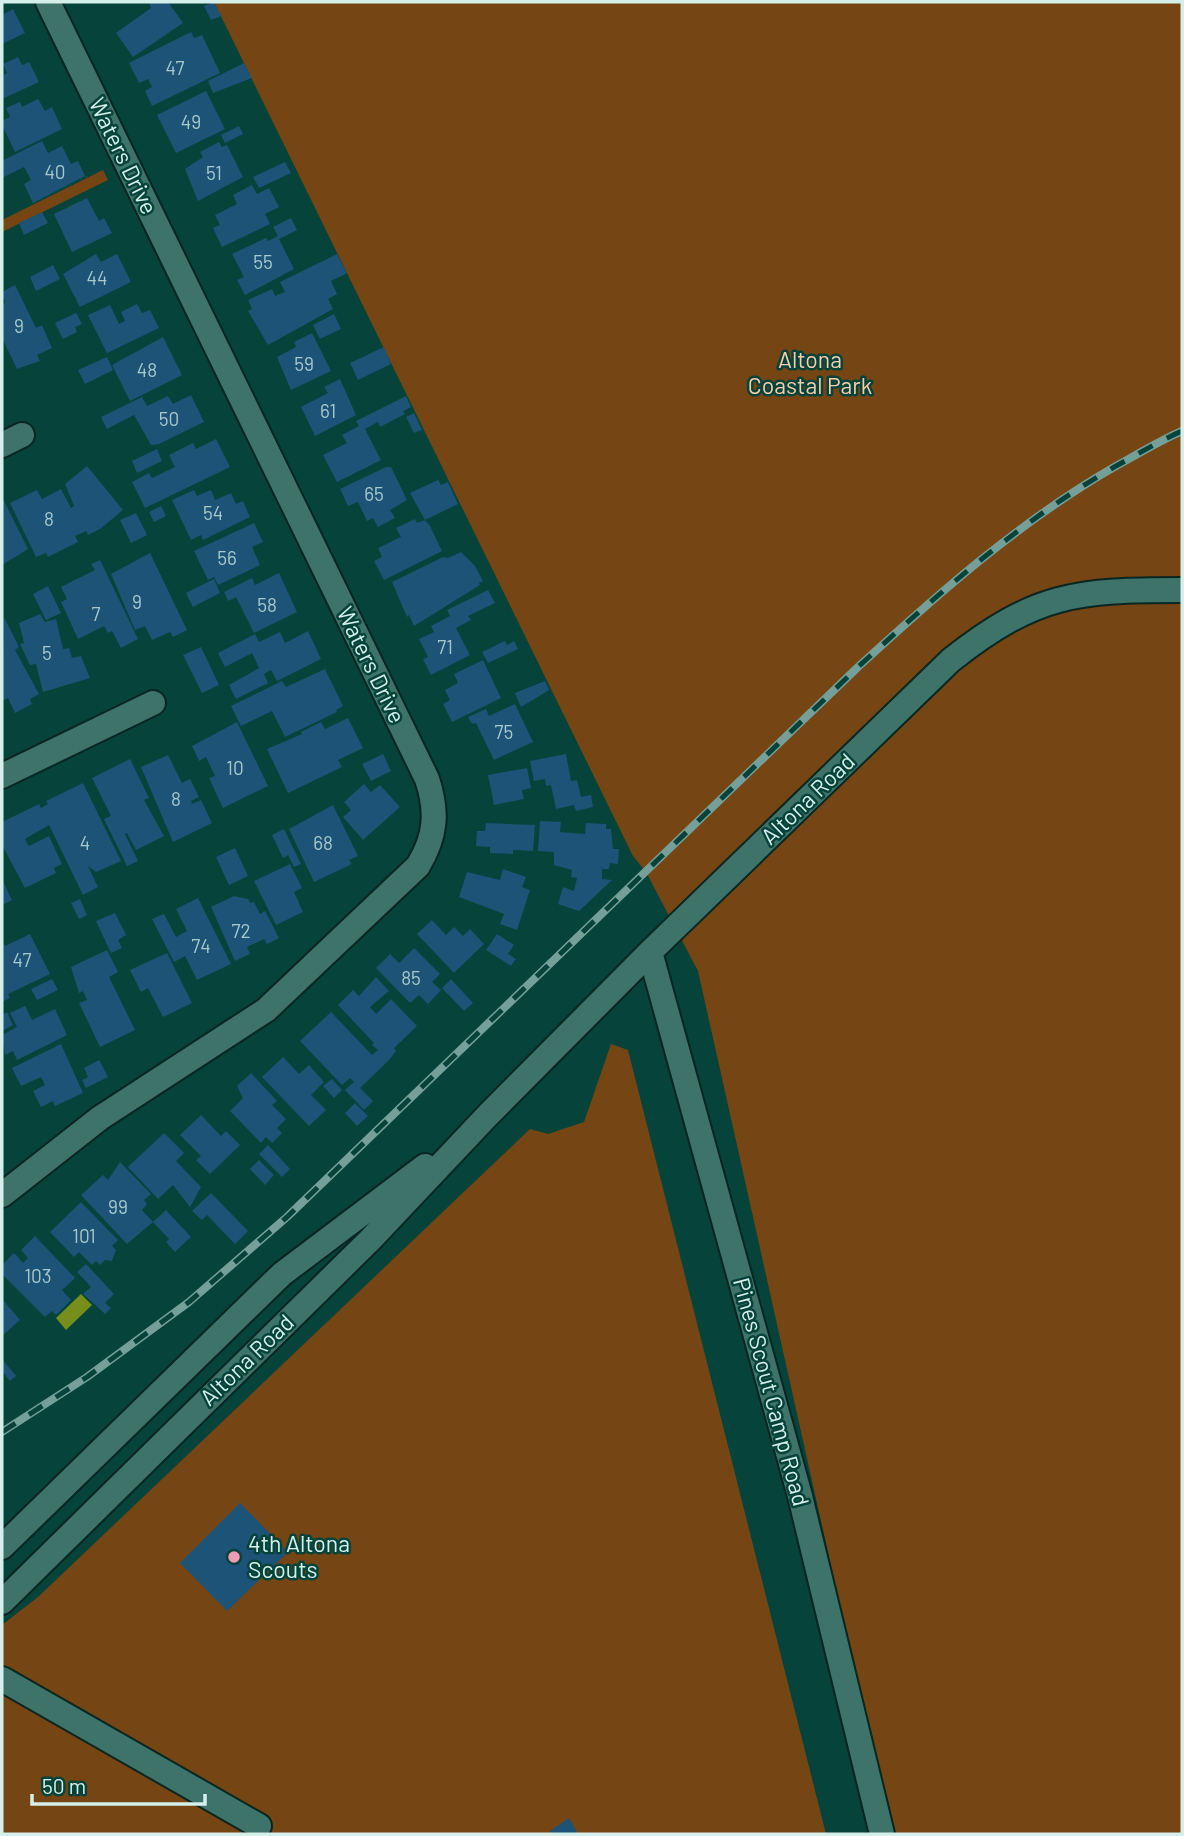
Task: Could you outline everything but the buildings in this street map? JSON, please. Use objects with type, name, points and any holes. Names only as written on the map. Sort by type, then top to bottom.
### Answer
[{"type":"street","name":"Waters Drive","points":[[5,1183],[267,1010],[418,866],[427,852],[436,818],[427,779],[48,2]]},
{"type":"street","name":"Altona Road","points":[[2,1602],[371,1239],[488,1115],[650,952],[951,660],[1000,623],[1051,600],[1083,593],[1182,590]]},
{"type":"street","points":[[2,776],[153,703]]},
{"type":"street","name":"Pines Scout Camp Road","points":[[650,952],[800,1496],[882,1834]]},
{"type":"street","name":"Altona Road","points":[[2,1547],[282,1274],[488,1115]]},
{"type":"street","points":[[2,1679],[259,1826]]},
{"type":"green space","name":"Altona Coastal Park","points":[[214,2],[1182,2],[1182,1834],[891,1834],[698,971],[646,872],[633,856]]},
{"type":"green space","points":[[103,170],[108,180],[2,232],[2,220]]},
{"type":"green space","points":[[611,1044],[628,1050],[826,1834],[2,1834],[2,1625],[38,1597],[530,1129],[548,1134],[584,1122]]},
{"type":"shaded area","points":[[81,1294],[92,1305],[66,1330],[56,1318]]},
{"type":"railway","points":[[2,1432],[87,1377],[189,1302],[287,1217],[858,667],[950,585],[1014,534],[1081,487],[1182,431]]},
{"type":"place","name":"4th Altona Scouts","points":[[234,1557]]}]
